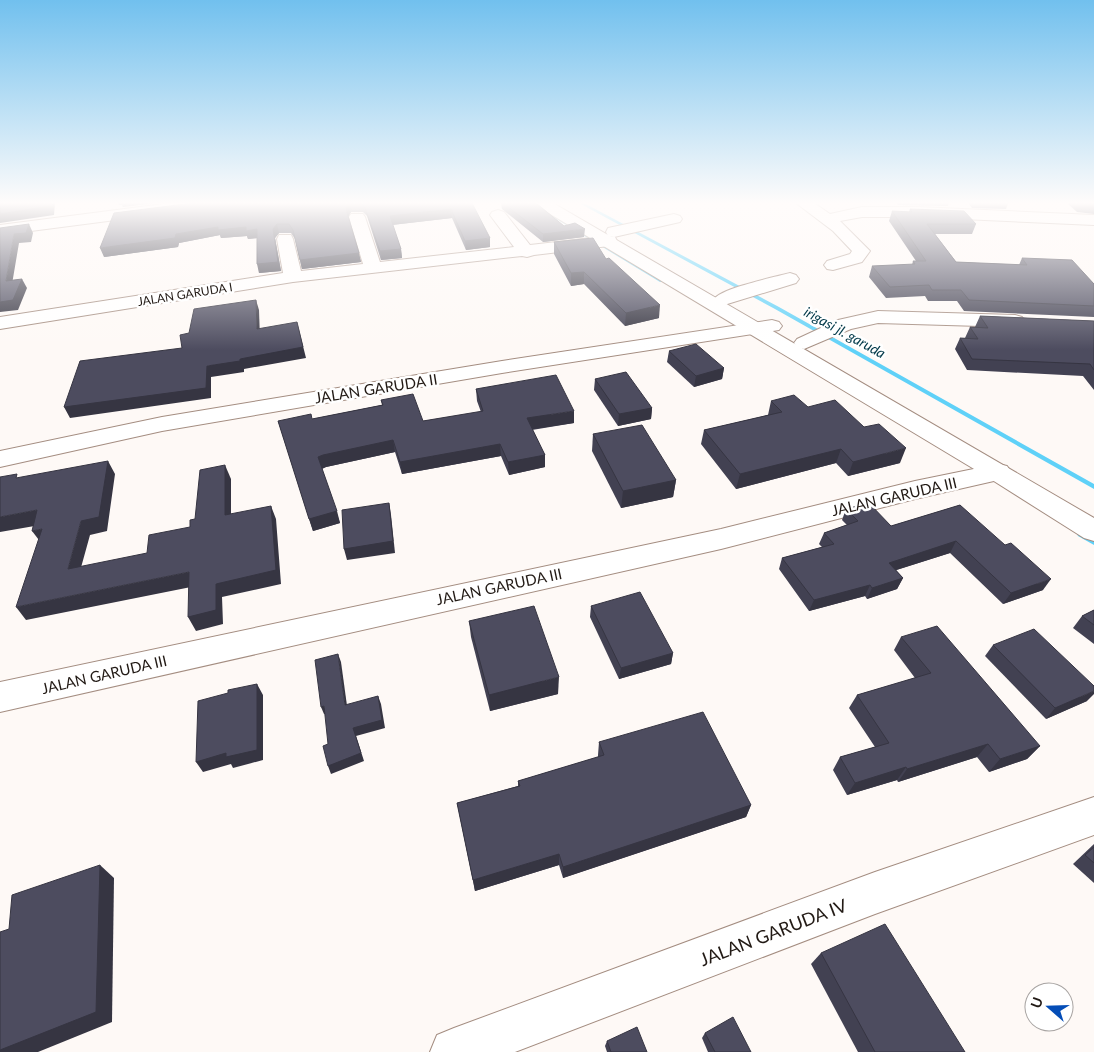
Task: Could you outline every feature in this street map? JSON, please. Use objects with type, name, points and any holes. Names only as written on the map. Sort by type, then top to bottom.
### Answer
[{"type":"street","points":[[288,252],[293,278]]},
{"type":"street","points":[[369,252],[374,268]]},
{"type":"street","name":"JALAN GARUDA I","points":[[0,323],[293,278],[526,252]]},
{"type":"street","points":[[651,252],[763,327],[1094,531]]},
{"type":"street","points":[[658,252],[737,294],[763,327],[818,336],[1094,511]]},
{"type":"street","points":[[833,265],[856,258],[860,252]]},
{"type":"street","points":[[737,294],[790,279]]},
{"type":"street","points":[[818,336],[859,320],[887,316],[1035,322]]},
{"type":"street","name":"JALAN GARUDA II","points":[[0,459],[162,424],[763,327]]},
{"type":"street","name":"JALAN GARUDA III","points":[[0,697],[721,539],[915,490],[998,472]]},
{"type":"street","name":"JALAN GARUDA IV","points":[[454,1052],[875,894],[1094,816]]},
{"type":"building","points":[[0,252],[11,252],[6,281],[22,279],[13,300],[0,302]]},
{"type":"building","points":[[257,252],[276,252],[278,262],[257,264]]},
{"type":"building","points":[[298,252],[359,253],[300,260]]},
{"type":"building","points":[[560,252],[602,252],[606,259],[609,258],[660,305],[626,313],[584,272],[571,273]]},
{"type":"building","points":[[920,252],[948,252],[956,262],[1027,265],[1022,258],[1072,260],[1094,284],[1094,306],[969,300],[961,290],[932,290],[929,285],[890,287],[872,266],[915,264],[913,261],[926,261]]},
{"type":"building","points":[[256,300],[257,329],[297,322],[303,347],[240,359],[240,361],[207,366],[206,388],[64,407],[80,361],[182,348],[180,335],[189,333],[194,309]]},
{"type":"building","points":[[980,316],[1094,321],[1094,370],[1090,364],[972,359],[960,338],[978,339],[970,327],[988,328]]},
{"type":"building","points":[[696,344],[724,368],[696,376],[669,351]]},
{"type":"building","points":[[626,372],[652,408],[619,414],[595,379]]},
{"type":"building","points":[[556,375],[574,411],[527,418],[545,455],[508,462],[500,444],[400,462],[393,440],[323,455],[318,457],[337,511],[309,519],[278,421],[311,414],[312,419],[383,405],[381,400],[413,394],[423,421],[483,411],[476,389]]},
{"type":"building","points":[[794,395],[808,407],[835,400],[864,427],[879,424],[906,448],[853,462],[841,449],[740,474],[704,430],[782,412],[771,401]]},
{"type":"building","points":[[642,425],[676,480],[623,491],[593,434]]},
{"type":"building","points":[[108,461],[99,517],[81,521],[68,569],[147,553],[149,535],[190,527],[190,520],[195,519],[200,470],[225,465],[225,515],[271,506],[276,570],[216,584],[216,610],[188,617],[189,572],[16,607],[42,529],[32,531],[37,510],[0,517],[0,477],[17,474],[16,478]]},
{"type":"building","points":[[389,503],[393,541],[344,549],[342,510]]},
{"type":"building","points":[[869,503],[891,526],[960,505],[1005,545],[1011,543],[1051,579],[1011,593],[956,541],[889,563],[903,578],[872,588],[870,585],[814,600],[782,558],[834,544],[824,533],[858,521],[846,509]]},
{"type":"building","points":[[640,592],[673,653],[621,668],[591,606]]},
{"type":"building","points":[[534,606],[559,677],[489,695],[469,621]]},
{"type":"building","points":[[1094,610],[1094,625],[1082,616]]},
{"type":"building","points":[[937,626],[1040,746],[1000,759],[988,744],[855,783],[840,757],[889,743],[857,695],[931,673],[901,637]]},
{"type":"building","points":[[1034,629],[1094,686],[1094,691],[1055,708],[993,645]]},
{"type":"building","points":[[338,654],[345,705],[378,696],[382,720],[353,728],[361,753],[328,766],[323,746],[328,744],[324,706],[321,707],[315,660]]},
{"type":"building","points":[[257,684],[257,750],[226,757],[226,753],[196,762],[198,701],[228,693],[228,690]]},
{"type":"building","points":[[703,712],[751,805],[563,867],[559,854],[473,880],[457,803],[520,786],[518,781],[604,755],[599,742]]},
{"type":"building","points":[[1094,847],[1094,863],[1085,855]]},
{"type":"building","points":[[100,865],[96,1012],[0,1050],[0,932],[9,929],[12,895]]},
{"type":"building","points":[[885,924],[965,1052],[875,1052],[821,953]]},
{"type":"building","points":[[733,1017],[751,1052],[715,1052],[705,1033]]},
{"type":"building","points":[[637,1027],[647,1052],[611,1052],[607,1041]]},
{"type":"waterway","points":[[614,252],[662,281]]},
{"type":"waterway","name":"irigasi jl. garuda","points":[[673,252],[777,308],[1094,487]]},
{"type":"waterway","points":[[1081,534],[1094,542]]}]
